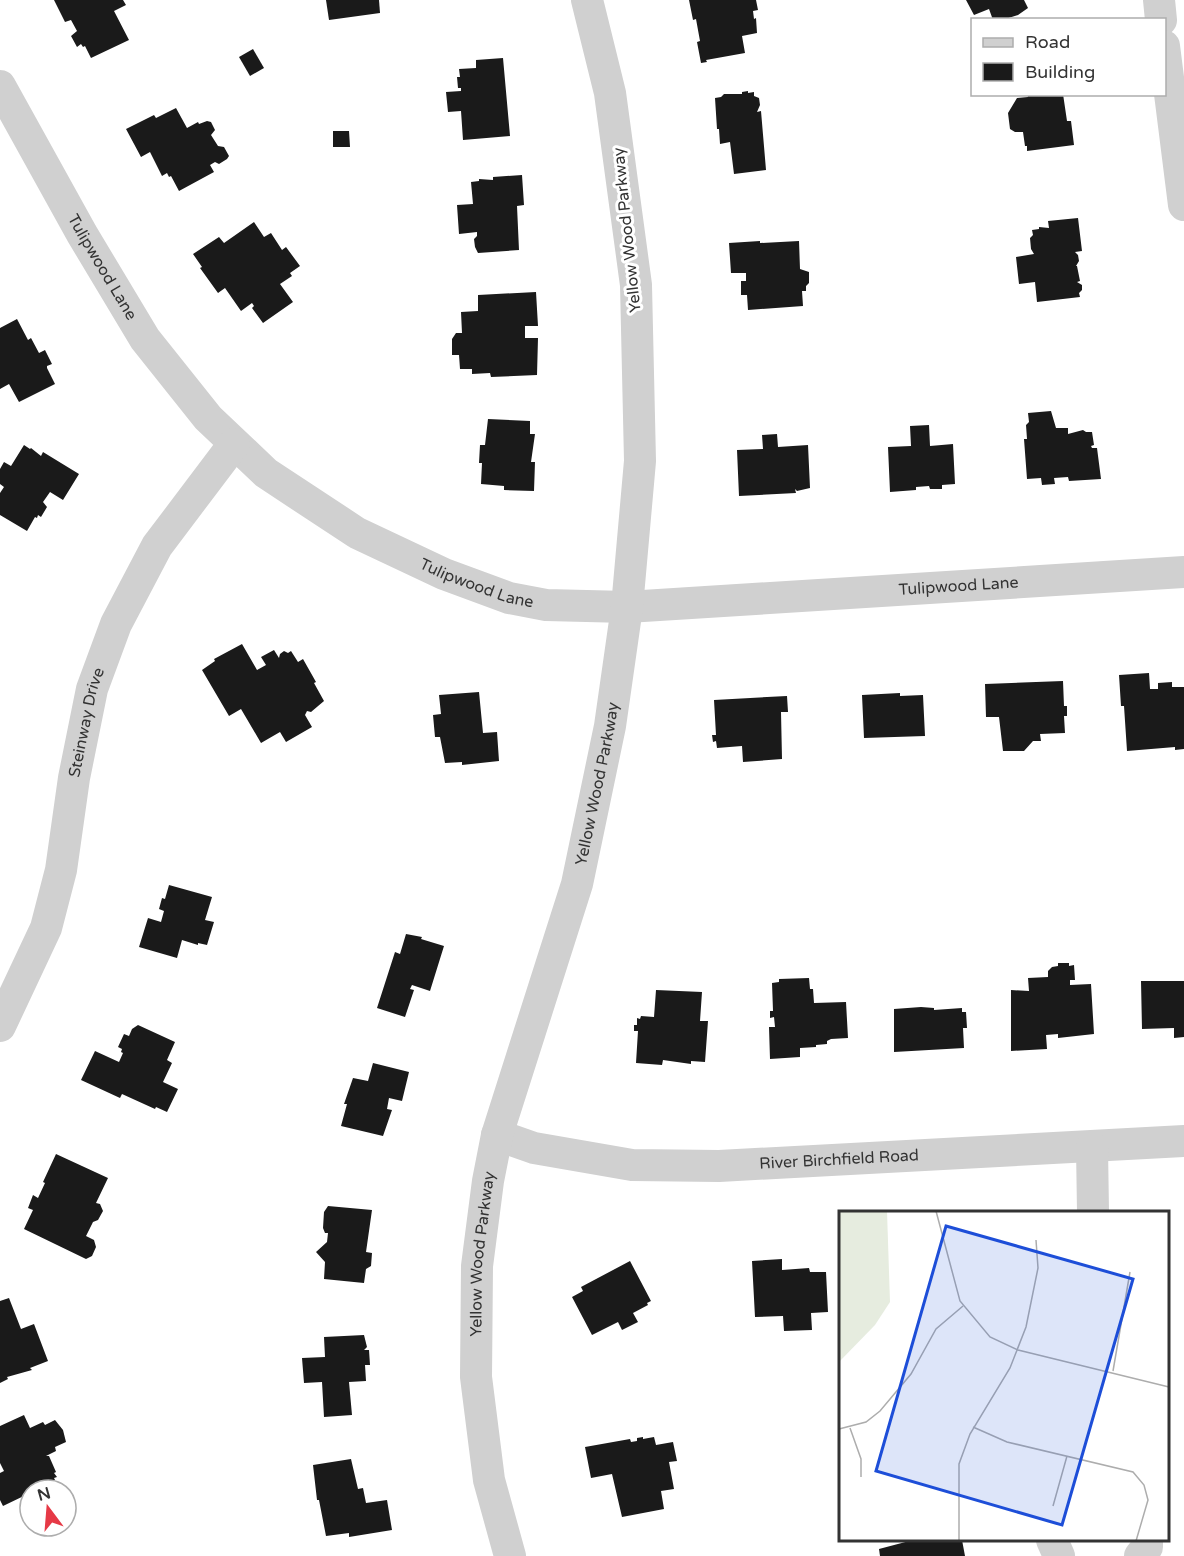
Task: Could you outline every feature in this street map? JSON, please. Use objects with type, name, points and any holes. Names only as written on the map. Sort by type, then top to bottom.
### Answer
[{"type":"street","name":"Yellow Wood Parkway","points":[[510,1556],[489,1480],[476,1377],[477,1266],[488,1181],[497,1135],[577,884],[610,726],[627,607],[640,461],[636,285],[610,93],[587,0]]},
{"type":"street","points":[[1159,0],[1161,18]]},
{"type":"street","points":[[1166,62],[1184,205]]},
{"type":"street","name":"Tulipwood Lane","points":[[0,86],[82,234],[145,339],[208,418],[266,473],[357,533],[444,574],[509,598],[546,605],[627,607],[1184,572]]},
{"type":"street","name":"Steinway Drive","points":[[0,1026],[46,928],[61,870],[74,778],[92,689],[116,624],[157,546],[234,444]]},
{"type":"street","name":"River Birchfield Road","points":[[497,1135],[534,1148],[643,1165],[719,1166],[1184,1141]]},
{"type":"street","points":[[1092,1147],[1093,1211]]},
{"type":"street","points":[[1053,1541],[1059,1556]]},
{"type":"street","points":[[1140,1556],[1147,1547],[1147,1541]]},
{"type":"building","points":[[54,0],[123,0],[126,5],[114,11],[129,40],[91,58],[85,46],[81,44],[77,47],[71,36],[77,31],[71,20],[65,22]]},
{"type":"building","points":[[326,0],[379,0],[380,13],[329,20]]},
{"type":"building","points":[[689,0],[756,0],[758,10],[753,11],[757,33],[742,36],[745,53],[706,60],[707,62],[701,63],[696,19],[693,20]]},
{"type":"building","points":[[966,0],[1024,0],[1028,8],[1008,18],[992,18],[989,9],[974,15]]},
{"type":"building","points":[[253,49],[264,68],[250,76],[239,57]]},
{"type":"building","points":[[503,58],[510,136],[463,140],[461,111],[448,112],[446,92],[461,91],[461,88],[458,88],[457,77],[460,77],[459,69],[476,68],[476,60]]},
{"type":"building","points":[[748,91],[748,93],[754,92],[754,96],[759,98],[760,105],[757,112],[761,111],[766,170],[734,174],[730,142],[720,144],[715,98],[724,94],[742,94]]},
{"type":"building","points":[[1063,96],[1067,121],[1071,121],[1074,145],[1027,151],[1023,132],[1010,129],[1008,113],[1017,98]]},
{"type":"building","points":[[176,108],[187,128],[198,122],[199,124],[211,122],[215,130],[211,135],[218,146],[224,147],[229,156],[219,164],[215,162],[210,165],[214,172],[179,191],[171,176],[169,177],[167,173],[162,176],[150,152],[141,157],[126,129],[154,115],[156,118]]},
{"type":"building","points":[[333,131],[349,131],[350,147],[333,147]]},
{"type":"building","points":[[522,175],[524,205],[517,206],[519,250],[478,253],[474,239],[477,232],[459,234],[457,205],[473,204],[471,182],[479,181],[479,179],[493,180],[493,177]]},
{"type":"building","points":[[1078,218],[1082,251],[1075,252],[1079,261],[1076,266],[1080,281],[1077,282],[1082,285],[1080,297],[1037,302],[1035,282],[1019,284],[1016,257],[1034,254],[1030,238],[1033,235],[1032,230],[1039,229],[1039,227],[1049,228],[1048,221]]},
{"type":"building","points":[[254,222],[264,237],[271,233],[282,250],[286,247],[300,266],[290,273],[292,276],[280,284],[293,302],[263,323],[252,308],[254,306],[252,303],[241,311],[225,288],[218,293],[193,254],[219,237],[224,243]]},
{"type":"building","points":[[760,241],[760,243],[799,241],[800,269],[809,272],[809,283],[806,291],[802,291],[803,306],[748,310],[747,295],[741,295],[741,281],[746,281],[746,273],[731,273],[729,243]]},
{"type":"building","points":[[536,292],[538,326],[525,326],[525,338],[538,338],[537,375],[491,377],[490,373],[472,374],[472,369],[460,369],[459,355],[452,355],[452,339],[456,333],[462,333],[461,312],[478,311],[478,295]]},
{"type":"building","points":[[17,319],[28,340],[31,338],[39,353],[45,350],[52,364],[47,368],[55,384],[19,402],[9,384],[0,389],[0,328]]},
{"type":"building","points":[[1051,411],[1056,428],[1068,428],[1068,434],[1083,430],[1092,432],[1094,445],[1091,446],[1097,448],[1101,479],[1069,481],[1068,477],[1054,478],[1055,484],[1042,485],[1041,478],[1027,479],[1024,439],[1027,439],[1028,413]]},
{"type":"building","points":[[488,419],[530,421],[530,434],[535,434],[531,462],[535,462],[534,491],[504,490],[504,486],[481,484],[480,445],[485,445]]},
{"type":"building","points":[[929,425],[930,446],[953,444],[955,484],[942,485],[942,489],[930,489],[929,486],[916,487],[916,490],[890,492],[888,447],[911,446],[910,426]]},
{"type":"building","points":[[777,434],[778,447],[808,445],[810,488],[797,491],[795,489],[796,493],[739,496],[737,450],[763,449],[762,435]]},
{"type":"building","points":[[24,445],[41,456],[43,452],[79,474],[63,500],[50,492],[43,502],[47,507],[41,517],[38,515],[37,518],[35,517],[27,531],[0,515],[0,493],[4,487],[0,484],[0,469],[4,462],[11,466]]},
{"type":"building","points":[[242,644],[257,670],[266,665],[261,657],[274,650],[279,658],[284,651],[288,653],[291,651],[298,662],[303,659],[324,701],[311,712],[307,711],[305,715],[312,727],[286,742],[280,732],[261,743],[241,709],[229,716],[202,670],[215,661],[214,659]]},
{"type":"building","points":[[1149,673],[1150,689],[1158,689],[1158,683],[1172,682],[1172,687],[1184,687],[1184,749],[1175,750],[1175,747],[1127,751],[1119,675]]},
{"type":"building","points":[[1063,681],[1064,706],[1067,706],[1067,716],[1064,716],[1065,733],[1040,734],[1041,741],[1033,741],[1024,751],[1003,751],[999,717],[986,717],[985,684]]},
{"type":"building","points":[[479,692],[483,733],[497,732],[499,761],[462,765],[462,762],[445,763],[440,737],[435,737],[433,715],[441,714],[439,695]]},
{"type":"building","points":[[900,693],[900,696],[923,695],[925,736],[864,738],[862,695]]},
{"type":"building","points":[[787,696],[788,712],[781,712],[782,759],[743,762],[742,746],[717,748],[712,735],[716,735],[714,700]]},
{"type":"building","points":[[169,885],[212,897],[205,920],[214,922],[207,945],[182,940],[177,958],[139,947],[148,918],[161,922],[164,911],[159,909]]},
{"type":"building","points":[[406,934],[422,937],[421,939],[444,946],[430,991],[412,985],[410,989],[414,990],[405,1017],[377,1008],[395,952],[400,954]]},
{"type":"building","points":[[1058,963],[1074,965],[1075,980],[1070,980],[1070,985],[1091,984],[1094,1034],[1058,1038],[1058,1034],[1046,1035],[1047,1049],[1011,1051],[1011,990],[1029,991],[1028,978],[1048,977],[1048,971],[1058,966]]},
{"type":"building","points":[[809,978],[814,1003],[846,1002],[848,1038],[831,1039],[827,1041],[827,1044],[800,1048],[800,1057],[770,1059],[769,1027],[775,1027],[774,1017],[770,1018],[770,1011],[773,1011],[772,983],[779,982],[779,979]]},
{"type":"building","points":[[1141,981],[1184,981],[1184,1037],[1174,1038],[1174,1028],[1142,1029]]},
{"type":"building","points":[[656,990],[702,992],[700,1021],[708,1021],[705,1062],[691,1061],[691,1064],[663,1060],[662,1065],[636,1063],[638,1031],[634,1031],[634,1025],[637,1025],[637,1018],[640,1019],[641,1016],[654,1017]]},
{"type":"building","points":[[934,1008],[934,1010],[962,1008],[962,1012],[966,1012],[967,1028],[963,1028],[964,1048],[894,1052],[894,1009]]},
{"type":"building","points":[[138,1025],[175,1042],[167,1060],[172,1063],[163,1082],[178,1089],[167,1112],[122,1094],[120,1098],[81,1080],[95,1051],[119,1062],[123,1053],[118,1047],[124,1034],[129,1036],[132,1029]]},
{"type":"building","points":[[373,1063],[409,1072],[402,1101],[389,1098],[387,1109],[392,1110],[383,1136],[341,1126],[347,1104],[344,1104],[353,1078],[368,1081]]},
{"type":"building","points":[[56,1154],[108,1178],[96,1203],[100,1204],[103,1211],[98,1220],[93,1222],[86,1236],[94,1240],[96,1247],[92,1256],[86,1259],[24,1229],[33,1210],[28,1208],[33,1195],[38,1198]]},
{"type":"building","points":[[328,1206],[372,1210],[366,1252],[372,1253],[371,1266],[366,1269],[364,1283],[324,1279],[325,1262],[316,1252],[327,1242],[328,1233],[325,1233],[323,1228],[324,1212]]},
{"type":"building","points":[[782,1259],[782,1270],[809,1268],[810,1272],[826,1272],[828,1312],[811,1313],[812,1330],[784,1331],[783,1316],[755,1317],[752,1261]]},
{"type":"building","points":[[630,1261],[651,1301],[633,1313],[638,1322],[622,1330],[618,1322],[592,1335],[572,1297],[583,1291],[581,1287]]},
{"type":"building","points":[[9,1298],[21,1329],[34,1324],[48,1361],[30,1368],[32,1370],[7,1377],[8,1379],[0,1383],[0,1301]]},
{"type":"building","points":[[364,1335],[367,1347],[364,1350],[369,1350],[370,1365],[365,1365],[366,1381],[349,1382],[352,1415],[324,1417],[322,1382],[304,1383],[302,1358],[325,1357],[324,1337]]},
{"type":"building","points":[[24,1415],[30,1428],[55,1420],[63,1430],[66,1442],[55,1447],[56,1451],[46,1456],[49,1456],[57,1477],[18,1478],[18,1499],[3,1506],[0,1500],[0,1473],[4,1471],[0,1463],[0,1426]]},
{"type":"building","points":[[643,1437],[643,1439],[654,1437],[656,1445],[673,1442],[677,1461],[669,1462],[674,1489],[661,1491],[664,1509],[622,1517],[612,1474],[591,1478],[585,1447],[630,1439],[631,1442],[637,1441],[637,1438]]},
{"type":"building","points":[[351,1459],[358,1489],[363,1488],[366,1503],[387,1500],[392,1530],[349,1537],[349,1533],[326,1536],[319,1500],[317,1500],[313,1465]]},
{"type":"building","points":[[909,1541],[962,1541],[965,1556],[880,1556],[879,1549]]}]
